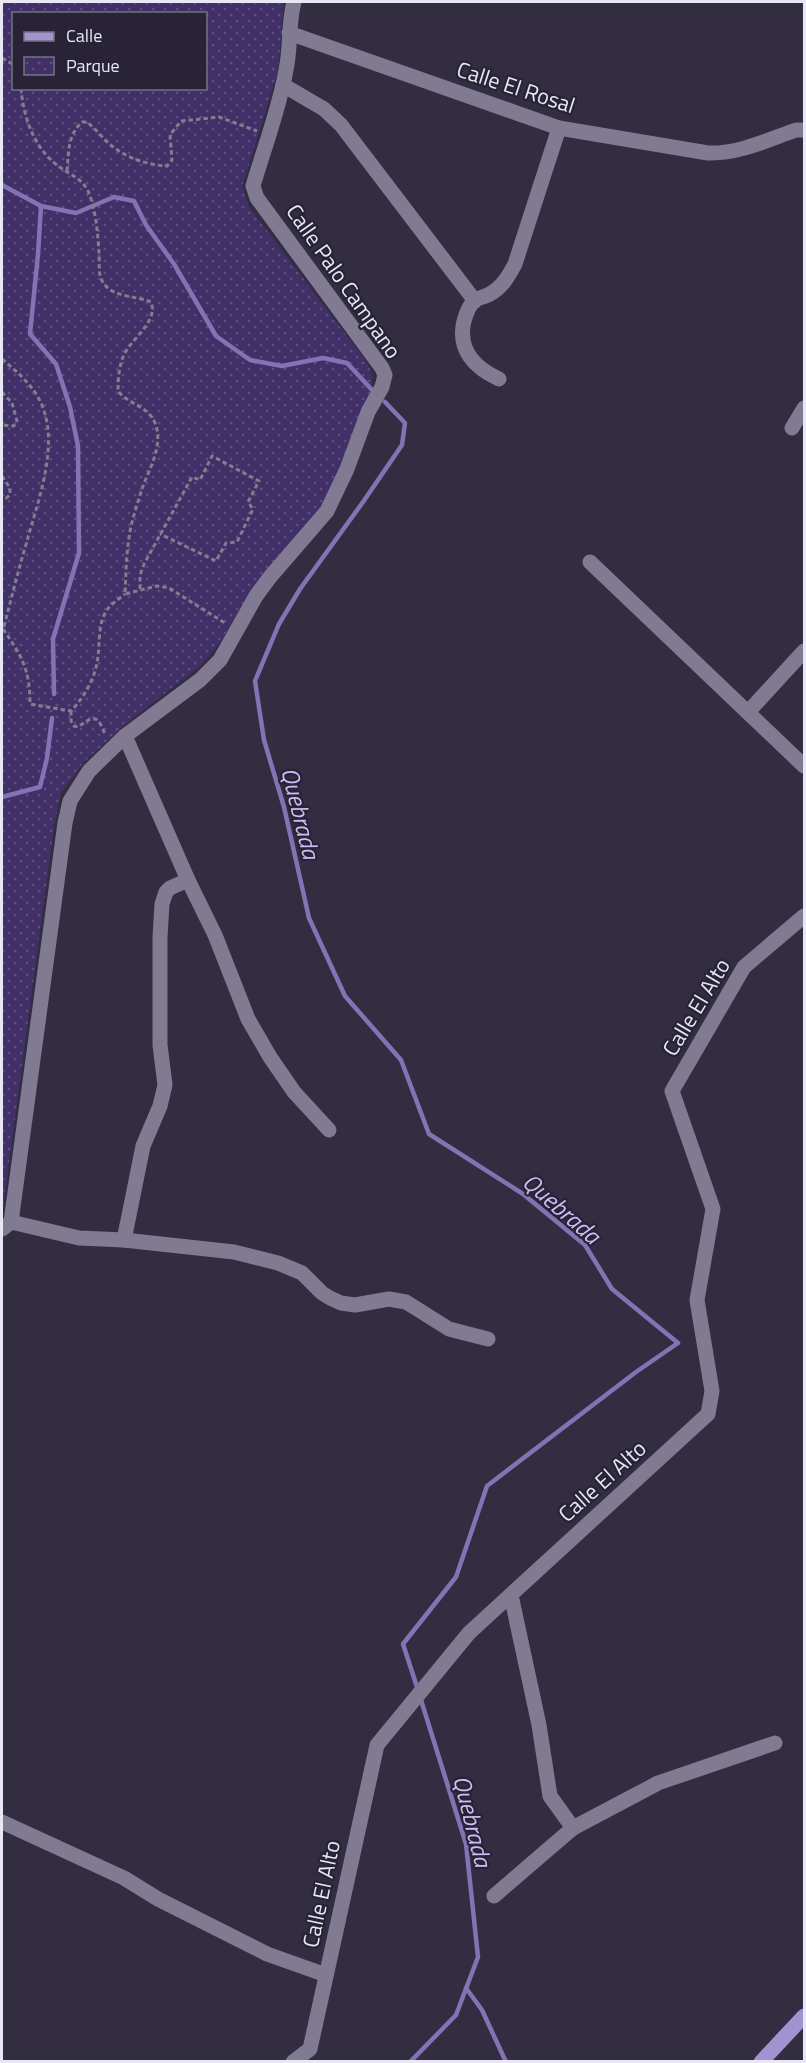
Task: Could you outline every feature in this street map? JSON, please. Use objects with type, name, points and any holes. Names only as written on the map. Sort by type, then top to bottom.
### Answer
[{"type":"main road","points":[[761,2061],[804,2016]]},
{"type":"street","name":"Calle Palo Campano","points":[[6,1225],[67,811],[73,795],[82,780],[124,736],[211,669],[224,654],[265,583],[333,502],[368,412],[380,393],[385,375],[255,194],[253,186],[284,85],[294,2]]},
{"type":"street","name":"Calle El Rosal","points":[[289,33],[559,128],[708,153],[722,153],[745,148],[796,130],[804,130]]},
{"type":"street","points":[[284,85],[324,109],[341,125],[474,301]]},
{"type":"street","points":[[499,379],[485,373],[467,354],[463,341],[463,328],[467,312],[474,301],[499,289],[515,264],[559,128]]},
{"type":"street","points":[[792,428],[804,408]]},
{"type":"street","points":[[590,562],[804,766]]},
{"type":"street","points":[[748,711],[804,651]]},
{"type":"street","points":[[124,736],[215,935],[248,1019],[294,1092],[328,1130]]},
{"type":"street","points":[[124,1240],[143,1146],[160,1106],[165,1085],[160,1046],[162,904],[170,888],[188,880]]},
{"type":"street","name":"Calle El Alto","points":[[293,2061],[310,2049],[377,1746],[469,1633],[708,1414],[712,1391],[698,1300],[713,1209],[672,1091],[744,968],[804,916]]},
{"type":"street","points":[[6,1225],[80,1238],[124,1240],[234,1252],[278,1263],[302,1273],[322,1293],[341,1303],[355,1305],[389,1299],[406,1302],[449,1329],[488,1339]]},
{"type":"street","points":[[511,1594],[539,1725],[550,1796],[573,1828]]},
{"type":"street","points":[[494,1896],[573,1828],[658,1783],[775,1743]]},
{"type":"street","points":[[2,1822],[124,1878],[158,1899],[267,1954],[326,1975]]},
{"type":"path","points":[[21,90],[25,116],[37,144],[56,165],[85,185],[89,194],[98,244],[99,275],[103,283],[111,291],[151,302],[154,309],[152,317],[123,356],[118,377],[118,391],[124,399],[139,405],[155,423],[158,442],[129,538],[125,594]]},
{"type":"path","points":[[67,171],[70,139],[75,128],[82,122],[87,122],[112,146],[126,154],[154,165],[167,166],[172,160],[170,135],[181,121],[219,117],[268,136]]},
{"type":"path","points":[[2,359],[31,386],[41,404],[46,420],[47,446],[43,486],[2,629],[22,658],[30,688],[30,704],[71,711]]},
{"type":"path","points":[[2,392],[12,403],[16,421],[14,426],[2,425]]},
{"type":"path","points":[[140,589],[140,575],[160,534],[192,477],[200,480],[212,456],[260,481],[248,502],[253,509],[237,542],[225,543],[216,561],[160,534]]},
{"type":"path","points":[[2,476],[10,488],[10,495],[6,498],[2,496]]},
{"type":"path","points":[[111,750],[100,723],[96,719],[78,727],[74,726],[71,721],[71,711],[91,682],[98,660],[101,623],[107,610],[125,594],[157,586],[169,588],[237,631]]},
{"type":"green space","points":[[2,2],[284,2],[278,71],[242,187],[249,207],[366,361],[373,376],[369,396],[326,500],[241,608],[219,644],[201,665],[127,723],[83,763],[61,793],[54,826],[2,1215]]},
{"type":"waterway","points":[[2,185],[41,206],[76,213],[114,197],[134,201],[146,225],[174,264],[216,336],[250,360],[282,366],[323,358],[347,363],[373,391]]},
{"type":"waterway","points":[[41,206],[30,334],[56,364],[70,407],[78,446],[79,553],[53,639],[54,694]]},
{"type":"waterway","name":"Quebrada","points":[[385,402],[405,423],[402,445],[300,589],[279,624],[255,681],[264,740],[284,807],[309,918],[345,996],[401,1060],[429,1134],[523,1194],[585,1245],[612,1289],[678,1343],[636,1372],[487,1486],[456,1577],[403,1644],[417,1687]]},
{"type":"waterway","points":[[2,797],[40,787],[47,758],[52,718]]},
{"type":"waterway","name":"Quebrada","points":[[410,2062],[456,2015],[478,1957],[466,1844],[421,1700]]},
{"type":"waterway","name":"Quebrada","points":[[466,1988],[482,2010],[506,2062]]}]
